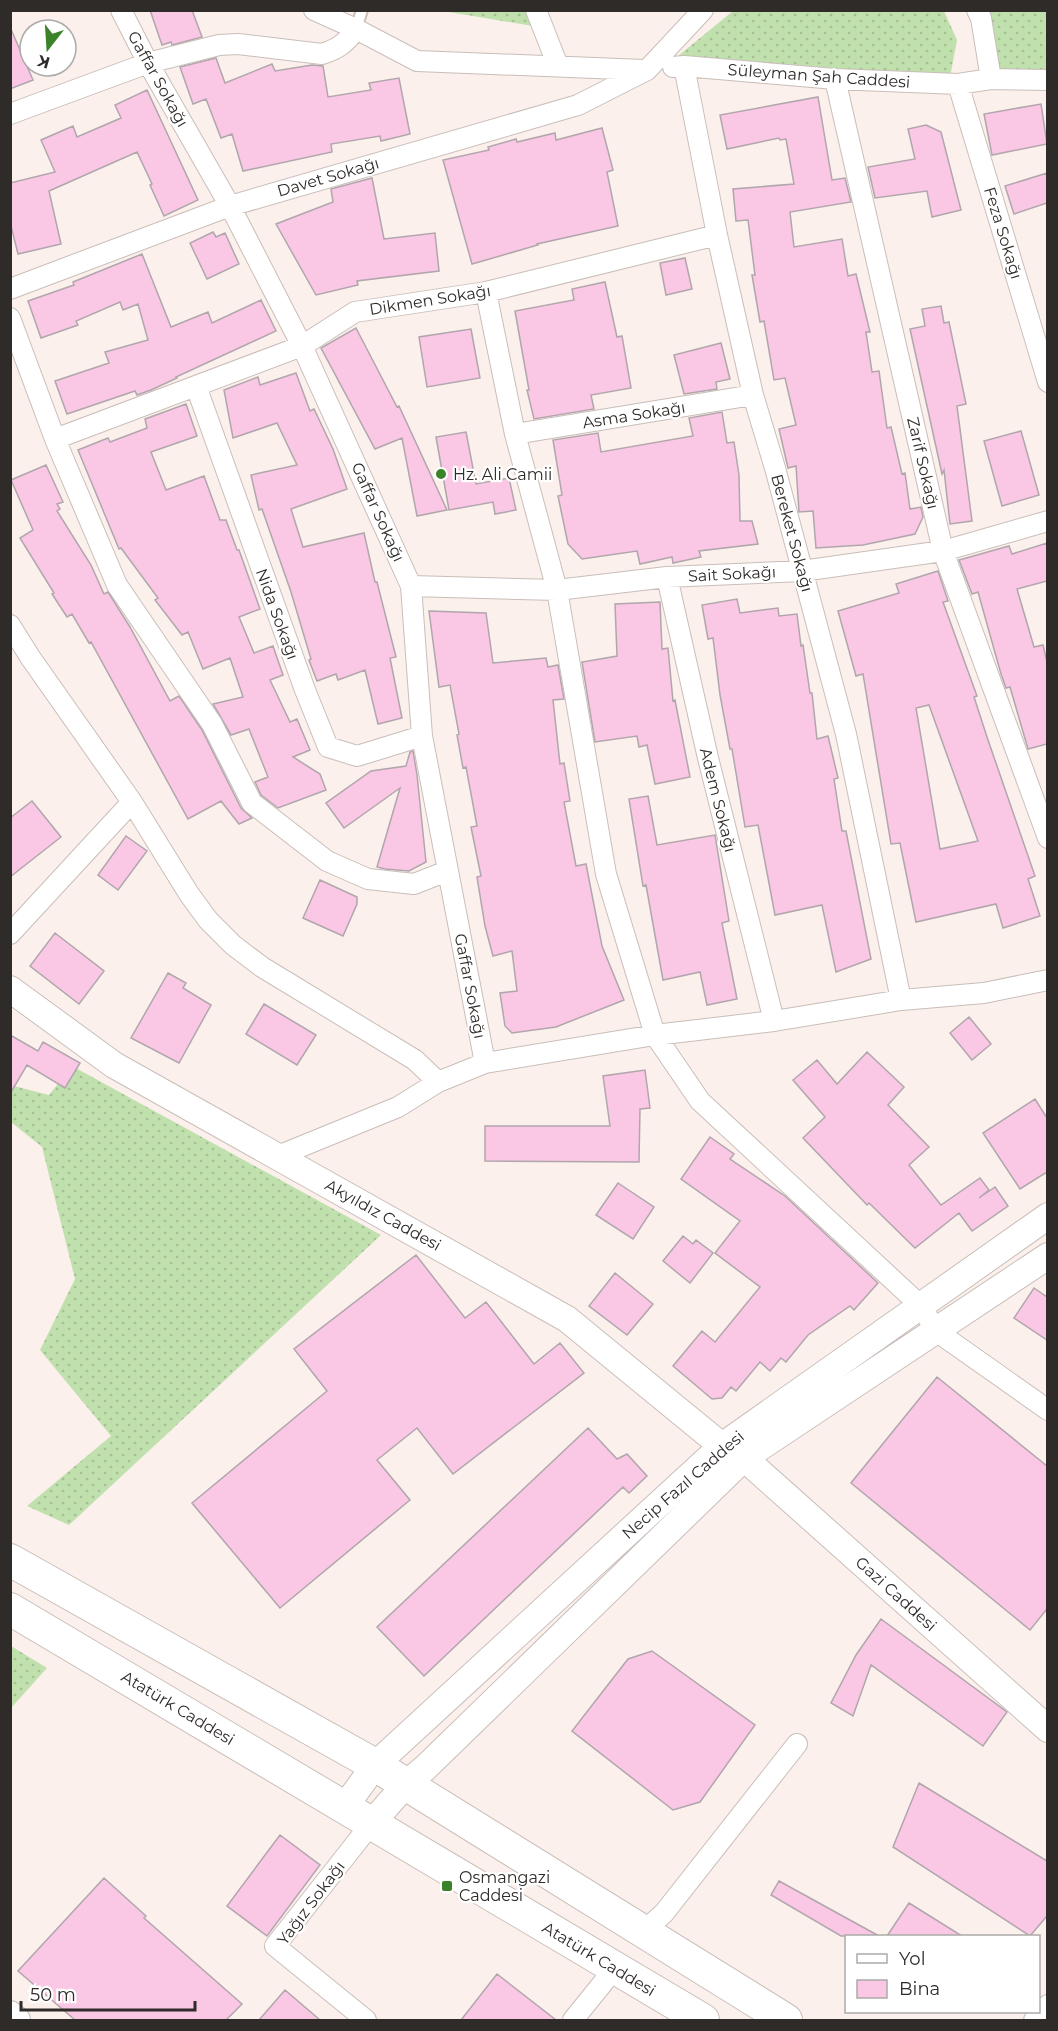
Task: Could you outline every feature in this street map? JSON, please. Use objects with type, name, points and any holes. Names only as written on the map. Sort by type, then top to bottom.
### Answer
[{"type":"main road","points":[[10,1560],[375,1765],[786,2020]]},
{"type":"main road","name":"Atatürk Caddesi","points":[[10,1609],[703,2020]]},
{"type":"street","name":"Gaffar Sokağı","points":[[121,10],[148,63],[230,206],[302,346],[411,586],[422,736],[485,1062]]},
{"type":"street","points":[[314,10],[359,20],[417,61],[647,70],[704,10]]},
{"type":"street","points":[[536,10],[558,66]]},
{"type":"street","points":[[977,10],[981,18],[991,79]]},
{"type":"street","points":[[10,114],[148,63],[196,50],[238,44],[322,54],[335,50],[346,42],[359,20]]},
{"type":"street","name":"Süleyman Şah Caddesi","points":[[647,70],[684,66],[835,79],[958,84],[991,79],[1047,81]]},
{"type":"street","name":"Bereket Sokağı","points":[[684,66],[717,235],[753,395],[776,468],[846,734],[901,1000]]},
{"type":"street","name":"Davet Sokağı","points":[[10,290],[230,206],[578,105],[647,70]]},
{"type":"street","name":"Zarif Sokağı","points":[[835,79],[944,551],[1047,838]]},
{"type":"street","name":"Feza Sokağı","points":[[958,84],[1047,382]]},
{"type":"street","name":"Dikmen Sokağı","points":[[55,439],[302,346],[355,312],[486,292],[717,235]]},
{"type":"street","points":[[486,292],[515,434],[557,590],[606,874],[655,1035],[700,1101],[921,1306],[936,1331],[1047,1410]]},
{"type":"street","points":[[10,318],[55,439],[117,585],[212,724],[252,803],[327,861],[368,879],[414,884],[447,871]]},
{"type":"street","name":"Nida Sokağı","points":[[196,387],[304,690],[328,747],[357,756],[422,736]]},
{"type":"street","name":"Asma Sokağı","points":[[515,434],[753,395]]},
{"type":"street","name":"Sait Sokağı","points":[[411,586],[557,590],[667,577],[802,571],[944,551],[1047,521]]},
{"type":"street","name":"Adem Sokağı","points":[[667,577],[708,758],[774,1022]]},
{"type":"street","points":[[10,625],[132,802],[189,894],[208,920],[233,945],[262,967],[415,1060],[438,1083]]},
{"type":"street","points":[[10,934],[132,802]]},
{"type":"street","points":[[278,1156],[398,1107],[438,1083],[485,1062],[655,1035],[774,1022],[901,1000],[984,993],[1047,980]]},
{"type":"street","name":"Akyıldız Caddesi","points":[[10,989],[114,1065],[567,1319],[733,1452]]},
{"type":"street","name":"Necip Fazıl Caddesi","points":[[375,1765],[733,1452],[921,1306],[1047,1216]]},
{"type":"street","name":"Necip Fazıl Caddesi","points":[[405,1785],[425,1768],[733,1452],[936,1331],[1047,1256]]},
{"type":"street","name":"Gazi Caddesi","points":[[733,1452],[1047,1729]]},
{"type":"street","points":[[644,1931],[664,1913],[797,1744]]},
{"type":"street","points":[[344,1808],[375,1765]]},
{"type":"street","points":[[371,1824],[405,1785]]},
{"type":"street","name":"Yağız Sokağı","points":[[366,2020],[275,1946],[371,1824]]},
{"type":"street","points":[[573,2020],[615,1968]]},
{"type":"street","points":[[1034,2020],[1047,2005]]},
{"type":"street","points":[[10,2014],[17,2020]]},
{"type":"green space","points":[[443,11],[527,11],[533,26]]},
{"type":"green space","points":[[733,11],[944,11],[957,40],[950,77],[678,56]]},
{"type":"green space","points":[[972,11],[1047,11],[1047,76],[991,76]]},
{"type":"green space","points":[[72,1066],[381,1235],[69,1525],[27,1506],[111,1436],[40,1350],[75,1279],[42,1147],[11,1122],[10,1085],[49,1095]]},
{"type":"green space","points":[[11,1646],[47,1668],[11,1708]]},
{"type":"building","points":[[150,10],[192,10],[202,37],[172,45],[171,42],[162,45]]},
{"type":"building","points":[[10,27],[18,45],[18,78],[32,78],[33,80],[10,89]]},
{"type":"building","points":[[216,58],[225,83],[272,64],[275,71],[312,65],[323,66],[328,97],[371,90],[369,83],[399,78],[410,134],[381,141],[380,136],[331,144],[332,152],[243,171],[232,134],[221,138],[206,99],[193,104],[180,67]]},
{"type":"building","points":[[147,90],[198,200],[164,216],[137,152],[49,191],[61,244],[18,254],[10,222],[10,183],[55,172],[41,140],[73,126],[77,137],[121,118],[115,105]]},
{"type":"building","points":[[818,97],[832,180],[845,178],[851,202],[790,212],[794,247],[842,239],[848,276],[856,274],[870,332],[866,332],[872,372],[879,371],[887,428],[891,427],[902,474],[905,473],[910,509],[921,507],[923,517],[915,534],[863,545],[816,548],[813,511],[799,512],[796,466],[788,468],[779,429],[796,425],[785,378],[774,380],[764,321],[760,322],[752,275],[755,275],[748,220],[736,221],[733,189],[794,184],[786,139],[780,140],[779,138],[727,149],[720,115]]},
{"type":"building","points":[[1041,104],[1047,144],[992,155],[984,114]]},
{"type":"building","points":[[926,125],[941,132],[961,210],[932,217],[927,191],[875,198],[868,167],[915,159],[908,129]]},
{"type":"building","points":[[602,128],[613,170],[607,172],[618,226],[537,244],[472,264],[443,160],[489,150],[488,147],[516,139],[517,142],[555,133],[556,140]]},
{"type":"building","points":[[1047,173],[1047,203],[1014,214],[1005,186]]},
{"type":"building","points":[[372,178],[384,239],[435,233],[439,271],[357,281],[358,285],[316,295],[276,224],[333,202],[331,189]]},
{"type":"building","points":[[213,232],[216,237],[225,233],[239,264],[207,279],[190,243]]},
{"type":"building","points":[[142,254],[171,327],[208,312],[212,323],[261,300],[276,331],[151,390],[137,395],[135,391],[67,414],[55,381],[109,363],[105,352],[148,340],[138,304],[123,310],[120,302],[76,321],[78,325],[41,338],[28,301],[74,285],[73,282]]},
{"type":"building","points":[[685,258],[692,289],[666,295],[660,263]]},
{"type":"building","points":[[605,282],[617,337],[622,336],[631,388],[591,395],[594,409],[534,419],[527,390],[529,390],[515,311],[574,300],[572,289]]},
{"type":"building","points":[[941,306],[944,323],[949,322],[966,404],[957,406],[972,521],[950,524],[944,470],[942,474],[910,329],[925,326],[922,309]]},
{"type":"building","points":[[356,328],[397,407],[399,406],[447,510],[417,516],[402,438],[375,449],[321,348]]},
{"type":"building","points":[[471,329],[480,378],[427,387],[419,337]]},
{"type":"building","points":[[721,343],[730,379],[716,382],[717,389],[684,394],[674,355]]},
{"type":"building","points":[[296,373],[310,411],[314,409],[333,449],[347,489],[291,509],[303,547],[364,533],[396,657],[390,658],[402,718],[378,724],[365,670],[338,680],[336,674],[317,681],[291,592],[262,509],[259,510],[251,475],[297,465],[277,423],[233,438],[224,390],[258,377],[260,385]]},
{"type":"building","points":[[186,404],[197,436],[151,452],[166,490],[204,476],[220,520],[226,520],[237,550],[239,550],[260,609],[239,617],[254,653],[273,646],[283,675],[270,680],[290,722],[297,719],[310,750],[293,757],[320,774],[326,790],[278,808],[261,795],[255,782],[268,777],[249,729],[231,735],[213,704],[243,697],[230,658],[203,669],[188,632],[182,635],[155,600],[158,598],[121,548],[119,549],[78,450],[108,438],[110,442],[147,428],[145,419]]},
{"type":"building","points":[[722,412],[727,443],[734,442],[739,475],[740,521],[752,521],[758,544],[699,551],[701,557],[673,563],[672,557],[640,564],[637,551],[582,559],[568,544],[558,496],[562,495],[553,440],[598,433],[601,452],[693,436],[689,418]]},
{"type":"building","points":[[1021,431],[1039,495],[1002,506],[984,441]]},
{"type":"building","points":[[466,432],[476,484],[509,478],[516,510],[495,514],[493,502],[449,510],[436,437]]},
{"type":"building","points":[[46,465],[63,502],[57,504],[60,509],[57,511],[91,565],[104,594],[108,592],[130,627],[170,701],[179,696],[202,730],[241,808],[252,818],[239,824],[221,801],[188,819],[91,642],[89,643],[72,614],[67,617],[52,594],[54,593],[20,538],[33,530],[11,480]]},
{"type":"building","points":[[1047,543],[1047,581],[1017,589],[1034,647],[1043,645],[1047,662],[1047,744],[1028,749],[1010,687],[1006,688],[1001,674],[978,592],[972,594],[959,560],[1009,546],[1012,554]]},
{"type":"building","points":[[938,571],[948,601],[943,602],[977,696],[974,697],[1035,876],[1028,879],[1040,916],[1003,928],[996,904],[916,922],[900,843],[891,844],[863,674],[856,676],[838,611],[899,593],[896,584]],"holes":[[[929,705],[978,841],[940,849],[916,708]]]},
{"type":"building","points":[[737,599],[740,613],[778,608],[779,616],[797,614],[801,646],[803,645],[810,693],[812,693],[817,739],[828,736],[838,778],[834,779],[842,831],[846,831],[871,959],[836,972],[822,905],[775,915],[758,825],[745,827],[720,695],[713,638],[708,639],[702,605]]},
{"type":"building","points":[[660,602],[662,649],[668,648],[673,701],[675,700],[690,777],[655,784],[647,745],[639,747],[637,736],[595,742],[582,662],[617,656],[615,604]]},
{"type":"building","points":[[429,611],[486,613],[493,663],[546,658],[548,667],[558,665],[564,699],[553,700],[560,764],[564,763],[570,801],[564,802],[576,866],[586,864],[602,946],[624,1000],[556,1027],[512,1033],[505,1026],[500,993],[517,991],[512,951],[493,956],[485,926],[477,877],[481,876],[471,827],[477,826],[466,767],[463,768],[450,685],[439,687]]},
{"type":"building","points":[[413,751],[426,862],[409,871],[377,867],[400,788],[344,828],[326,803],[371,771],[406,766],[410,752]]},
{"type":"building","points":[[648,796],[657,845],[715,835],[729,921],[722,923],[737,999],[707,1005],[700,972],[663,980],[646,885],[643,886],[629,799]]},
{"type":"building","points":[[32,801],[61,837],[10,877],[10,818]]},
{"type":"building","points":[[126,836],[147,851],[118,890],[98,875]]},
{"type":"building","points":[[320,880],[357,897],[357,904],[343,936],[303,918]]},
{"type":"building","points":[[55,933],[104,971],[79,1004],[30,966]]},
{"type":"building","points":[[168,973],[186,983],[183,988],[211,1005],[179,1063],[131,1038]]},
{"type":"building","points":[[264,1004],[316,1035],[297,1065],[246,1034]]},
{"type":"building","points":[[969,1017],[991,1044],[972,1060],[950,1033]]},
{"type":"building","points":[[10,1035],[38,1051],[43,1042],[80,1063],[65,1088],[27,1065],[10,1094]]},
{"type":"building","points":[[867,1052],[904,1087],[888,1105],[929,1147],[909,1165],[941,1205],[980,1178],[989,1190],[979,1198],[995,1187],[1008,1206],[972,1231],[959,1213],[915,1248],[869,1203],[867,1205],[803,1138],[825,1117],[793,1080],[817,1060],[837,1084]]},
{"type":"building","points":[[645,1070],[650,1108],[640,1109],[639,1162],[485,1161],[485,1126],[610,1126],[603,1076]]},
{"type":"building","points":[[1035,1099],[1047,1118],[1047,1172],[1020,1189],[983,1133]]},
{"type":"building","points":[[710,1137],[734,1154],[730,1159],[785,1196],[878,1283],[854,1310],[850,1306],[808,1335],[786,1362],[781,1358],[770,1371],[760,1362],[736,1391],[731,1387],[722,1398],[712,1399],[673,1366],[702,1331],[715,1342],[760,1287],[715,1253],[740,1221],[681,1179]]},
{"type":"building","points":[[618,1183],[654,1207],[633,1239],[596,1215]]},
{"type":"building","points":[[683,1236],[693,1244],[696,1240],[713,1253],[690,1283],[663,1261]]},
{"type":"building","points":[[416,1255],[465,1318],[486,1302],[534,1364],[560,1343],[584,1373],[453,1474],[417,1428],[377,1460],[410,1500],[280,1608],[192,1503],[327,1391],[294,1349]]},
{"type":"building","points":[[615,1273],[653,1304],[627,1335],[589,1306]]},
{"type":"building","points":[[1034,1288],[1047,1297],[1047,1340],[1014,1318]]},
{"type":"building","points":[[937,1377],[1047,1466],[1047,1609],[1030,1630],[851,1483]]},
{"type":"building","points":[[588,1428],[617,1459],[627,1454],[647,1476],[629,1493],[623,1487],[424,1676],[377,1627]]},
{"type":"building","points":[[881,1619],[1007,1712],[983,1746],[871,1665],[853,1716],[831,1703],[856,1655]]},
{"type":"building","points":[[652,1651],[755,1725],[700,1802],[673,1810],[572,1731],[628,1659]]},
{"type":"building","points":[[919,1783],[1047,1861],[1047,1916],[1028,1935],[893,1847]]},
{"type":"building","points":[[280,1835],[320,1865],[267,1936],[227,1906]]},
{"type":"building","points":[[104,1878],[146,1916],[144,1918],[242,2004],[226,2020],[75,2020],[18,1971]]},
{"type":"building","points":[[779,1881],[877,1935],[841,1936],[771,1895]]},
{"type":"building","points":[[909,1903],[960,1935],[888,1935]]},
{"type":"building","points":[[497,1974],[556,2020],[461,2020]]},
{"type":"building","points":[[285,1990],[320,2020],[259,2020]]},
{"type":"place","name":"Hz. Ali Camii","points":[[441,474]]},
{"type":"place","name":"Osmangazi Caddesi","points":[[447,1886]]}]
